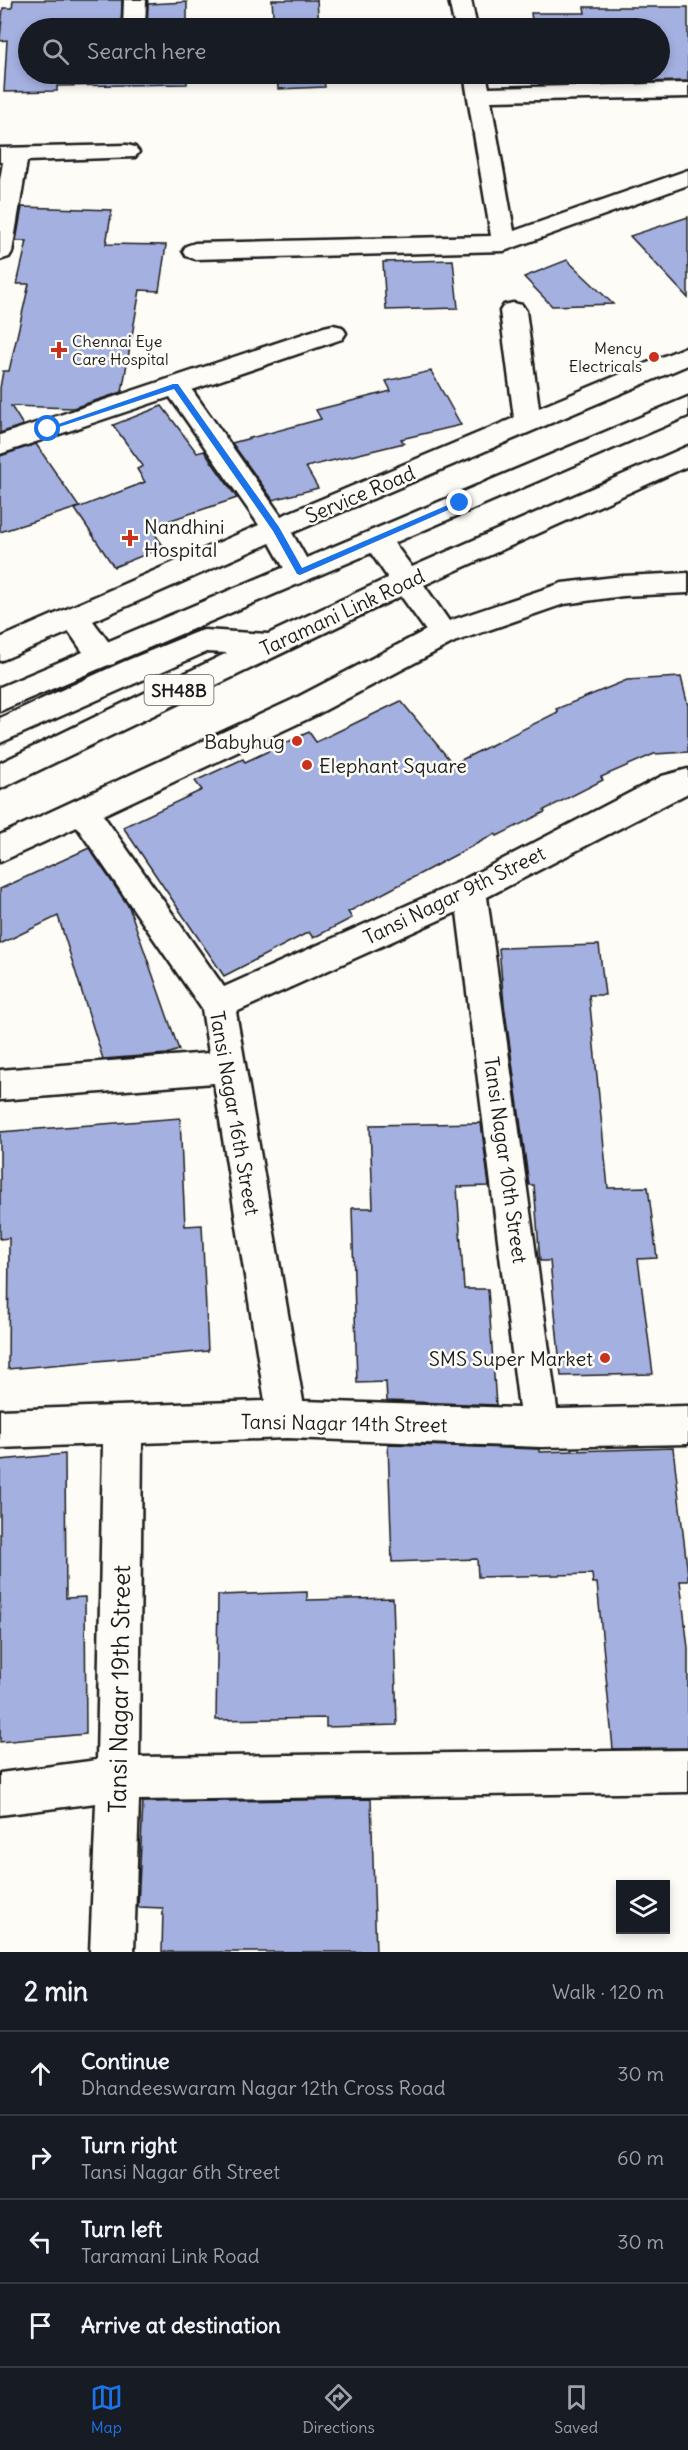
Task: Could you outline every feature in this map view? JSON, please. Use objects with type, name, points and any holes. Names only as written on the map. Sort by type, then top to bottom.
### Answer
[{"type":"street","points":[[134,18],[135,0]]},
{"type":"street","points":[[460,0],[464,18]]},
{"type":"street","points":[[504,243],[477,84],[688,90]]},
{"type":"street","points":[[0,252],[8,155],[127,152]]},
{"type":"street","points":[[195,251],[504,243],[688,177]]},
{"type":"street","points":[[513,311],[528,424]]},
{"type":"street","points":[[0,445],[333,333]]},
{"type":"street","name":"Service Road","points":[[0,650],[276,529],[688,355]]},
{"type":"street","points":[[176,386],[276,529],[300,572]]},
{"type":"street","points":[[0,700],[688,406]]},
{"type":"street","name":"Taramani Link Road","points":[[0,777],[270,645],[688,455]]},
{"type":"street","points":[[376,540],[444,634]]},
{"type":"street","points":[[0,849],[303,708],[444,634],[562,594],[622,586],[688,583]]},
{"type":"street","points":[[74,618],[105,656]]},
{"type":"street","points":[[0,731],[133,670],[204,641],[270,645]]},
{"type":"street","name":"Tansi Nagar 9th Street","points":[[218,1005],[470,891],[673,785],[688,781]]},
{"type":"street","name":"Tansi Nagar 16th Street","points":[[82,809],[218,1005],[287,1419]]},
{"type":"street","name":"Tansi Nagar 10th Street","points":[[470,891],[542,1428]]},
{"type":"street","points":[[0,1085],[228,1067]]},
{"type":"street","name":"Tansi Nagar 14th Street","points":[[0,1429],[287,1419],[542,1428],[688,1425]]},
{"type":"street","name":"Tansi Nagar 19th Street","points":[[112,1952],[118,1779],[123,1425]]},
{"type":"street","points":[[0,1794],[118,1779],[688,1771]]},
{"type":"building","points":[[13,0],[122,0],[121,18],[18,18],[18,84],[187,84],[57,86],[57,91],[4,92],[7,40],[0,41],[0,38],[3,8],[12,8]]},
{"type":"building","points":[[272,0],[317,0],[318,18],[273,18]]},
{"type":"building","points":[[187,2],[187,18],[147,18],[148,4]]},
{"type":"building","points":[[584,7],[688,7],[688,81],[670,81],[670,18],[532,18],[531,13],[585,13]]},
{"type":"building","points":[[278,84],[325,84],[325,87],[278,89]]},
{"type":"building","points":[[22,207],[112,210],[106,244],[166,245],[159,291],[140,290],[122,392],[73,408],[11,406],[23,425],[0,433],[0,388],[3,371],[9,371],[29,284],[17,284],[27,241],[16,241]]},
{"type":"building","points":[[688,217],[688,298],[630,236]]},
{"type":"building","points":[[453,260],[458,308],[386,310],[383,262]]},
{"type":"building","points":[[567,260],[613,304],[552,306],[524,277]]},
{"type":"building","points":[[431,371],[461,425],[401,439],[404,443],[306,467],[318,488],[273,500],[232,443],[321,419],[316,410],[391,391],[386,381]]},
{"type":"building","points":[[162,406],[197,453],[204,451],[237,498],[150,527],[164,547],[114,567],[75,509],[145,482],[137,469],[143,466],[113,425]]},
{"type":"building","points":[[36,444],[79,507],[0,532],[0,456]]},
{"type":"building","points":[[681,677],[688,706],[688,752],[654,754],[601,777],[603,780],[544,810],[545,812],[497,836],[495,834],[348,912],[352,918],[313,938],[309,932],[224,976],[123,827],[202,790],[195,781],[243,759],[245,762],[309,732],[316,742],[401,701],[453,764],[558,712],[556,709],[627,680]]},
{"type":"building","points":[[89,848],[129,907],[179,1050],[167,1054],[103,1059],[58,916],[0,944],[0,889]]},
{"type":"building","points":[[599,945],[605,995],[589,995],[608,1188],[648,1187],[657,1258],[638,1259],[653,1374],[561,1376],[550,1261],[540,1261],[534,1185],[529,1185],[504,1004],[499,948]]},
{"type":"building","points":[[180,1118],[185,1226],[202,1225],[208,1351],[8,1369],[9,1238],[0,1239],[0,1132]]},
{"type":"building","points":[[481,1123],[489,1186],[457,1187],[464,1289],[488,1289],[496,1405],[387,1401],[386,1382],[357,1383],[352,1208],[373,1208],[370,1125]]},
{"type":"building","points":[[388,1444],[539,1449],[539,1452],[673,1448],[688,1575],[688,1581],[680,1581],[688,1648],[688,1748],[613,1749],[597,1583],[593,1583],[592,1574],[478,1577],[477,1559],[392,1562]]},
{"type":"building","points":[[65,1454],[66,1598],[85,1597],[86,1734],[0,1742],[0,1460]]},
{"type":"building","points":[[307,1592],[307,1600],[393,1598],[397,1725],[326,1727],[326,1718],[216,1720],[218,1595]]},
{"type":"building","points":[[371,1799],[376,1952],[162,1952],[163,1908],[138,1907],[143,1802]]},
{"type":"place","name":"Chennai Eye Care Hospital","points":[[59,350]]},
{"type":"place","name":"Mency Electricals","points":[[654,357]]},
{"type":"place","name":"Nandhini Hospital","points":[[130,538]]},
{"type":"place","name":"Babyhug","points":[[297,741]]},
{"type":"place","name":"Elephant Square","points":[[307,765]]},
{"type":"place","name":"SMS Super Market","points":[[605,1358]]},
{"type":"route","points":[[48,429],[176,386],[276,529],[300,572],[460,503]]}]
